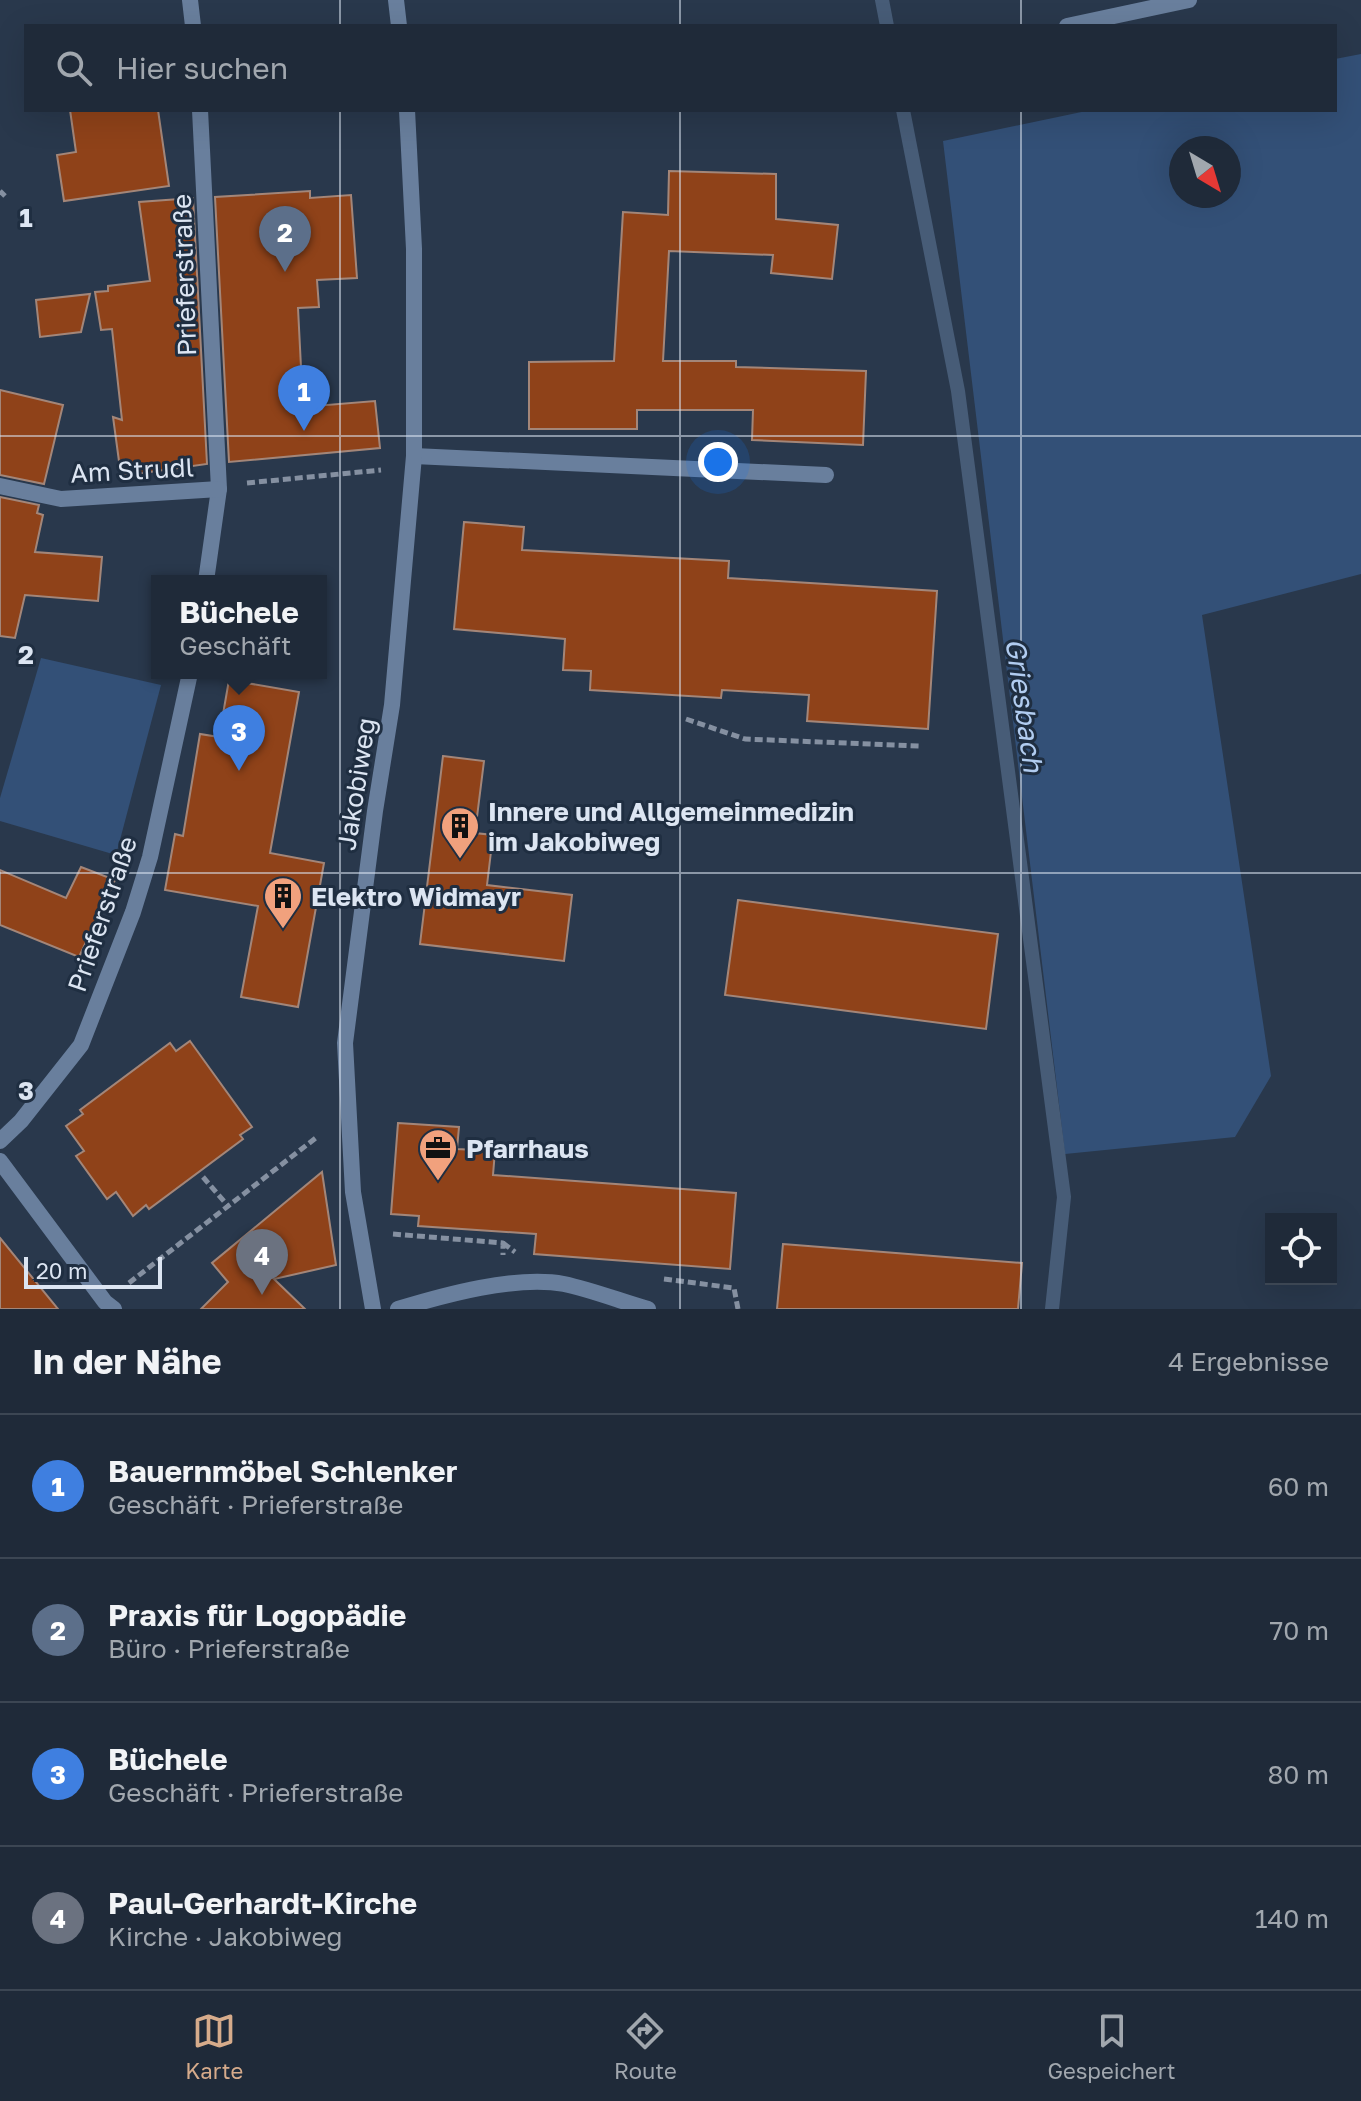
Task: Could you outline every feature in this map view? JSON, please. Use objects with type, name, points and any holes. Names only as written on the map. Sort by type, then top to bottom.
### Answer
[{"type":"street","points":[[190,0],[193,24]]},
{"type":"street","points":[[396,0],[399,24]]},
{"type":"street","points":[[1076,24],[1189,0]]},
{"type":"street","name":"Prieferstraße","points":[[200,112],[219,489],[207,575]]},
{"type":"street","name":"Jakobiweg","points":[[373,1309],[353,1192],[345,1043],[392,705],[414,456],[414,249],[407,112]]},
{"type":"street","points":[[414,456],[826,475]]},
{"type":"street","name":"Am Strudl","points":[[0,486],[61,499],[219,489]]},
{"type":"street","name":"Prieferstraße","points":[[0,1141],[21,1121],[81,1045],[133,912],[150,857],[189,679]]},
{"type":"street","points":[[0,1161],[110,1305]]},
{"type":"street","points":[[398,1309],[438,1296],[503,1284],[561,1284],[648,1309]]},
{"type":"path","points":[[219,489],[255,481],[385,469],[412,481]]},
{"type":"path","points":[[686,719],[745,739],[919,746]]},
{"type":"path","points":[[110,1305],[228,1206],[348,1113]]},
{"type":"path","points":[[203,1177],[228,1206]]},
{"type":"path","points":[[360,1232],[503,1243],[503,1284]]},
{"type":"shaded area","points":[[1361,54],[1361,574],[1202,615],[1271,1076],[1235,1137],[1065,1154],[943,141],[1081,112],[1337,112],[1337,59]]},
{"type":"shaded area","points":[[41,658],[161,685],[116,855],[0,821],[0,798]]},
{"type":"building","points":[[70,112],[158,112],[169,186],[64,201],[57,155],[76,152]]},
{"type":"building","points":[[669,171],[776,174],[776,219],[838,225],[832,279],[771,273],[773,255],[669,251],[663,361],[736,361],[736,367],[866,371],[863,445],[752,440],[753,410],[637,410],[637,429],[529,429],[529,362],[614,361],[623,212],[668,215]]},
{"type":"building","points":[[310,191],[310,198],[351,195],[357,278],[317,280],[319,307],[298,308],[303,407],[375,401],[380,448],[229,462],[215,197]]},
{"type":"building","points":[[193,198],[207,464],[121,476],[113,417],[122,420],[112,329],[101,330],[95,292],[108,291],[108,286],[150,281],[139,202]]},
{"type":"building","points":[[90,294],[81,332],[40,337],[36,300]]},
{"type":"building","points":[[0,390],[63,405],[44,484],[0,475]]},
{"type":"building","points":[[0,497],[39,505],[37,513],[43,515],[35,552],[102,557],[98,601],[25,595],[15,638],[0,636]]},
{"type":"building","points":[[464,522],[524,527],[522,550],[729,561],[728,578],[937,591],[928,729],[807,721],[809,695],[722,690],[721,698],[590,690],[591,671],[563,670],[565,639],[454,629]]},
{"type":"building","points":[[229,680],[299,692],[270,853],[324,863],[298,1007],[241,997],[258,906],[165,890],[175,834],[183,836],[200,734],[219,737]]},
{"type":"building","name":"Innere und Allgemeinmedizin im Jakobiweg","points":[[443,756],[484,761],[475,833],[493,835],[487,885],[572,895],[564,961],[420,944]]},
{"type":"building","points":[[81,867],[115,880],[79,957],[0,925],[0,870],[66,898]]},
{"type":"building","points":[[738,900],[998,934],[986,1029],[725,995]]},
{"type":"building","points":[[190,1041],[252,1127],[240,1135],[243,1139],[149,1209],[146,1205],[133,1216],[116,1192],[107,1199],[76,1156],[84,1151],[66,1126],[83,1114],[80,1110],[170,1043],[176,1051]]},
{"type":"building","points":[[398,1123],[459,1127],[457,1149],[495,1151],[493,1175],[736,1193],[730,1269],[534,1254],[536,1234],[418,1226],[419,1216],[391,1214]]},
{"type":"building","points":[[322,1172],[336,1265],[274,1279],[305,1309],[201,1309],[228,1282],[212,1263]]},
{"type":"building","points":[[0,1238],[58,1309],[0,1309]]},
{"type":"building","points":[[783,1244],[1022,1263],[1018,1309],[777,1309]]},
{"type":"waterway","name":"Griesbach","points":[[882,0],[887,24]]},
{"type":"waterway","name":"Griesbach","points":[[903,112],[958,391],[1064,1197],[1052,1309]]},
{"type":"place","name":"Praxis für Logopädie","points":[[285,272]]},
{"type":"place","name":"Bauernmöbel Schlenker","points":[[304,431]]},
{"type":"place","name":"Büchele","points":[[239,771]]},
{"type":"place","name":"Innere und Allgemeinmedizin im Jakobiweg","points":[[460,860]]},
{"type":"place","name":"Elektro Widmayr","points":[[283,930]]},
{"type":"place","name":"Pfarrhaus","points":[[438,1182]]},
{"type":"place","name":"Paul-Gerhardt-Kirche","points":[[262,1295]]}]
